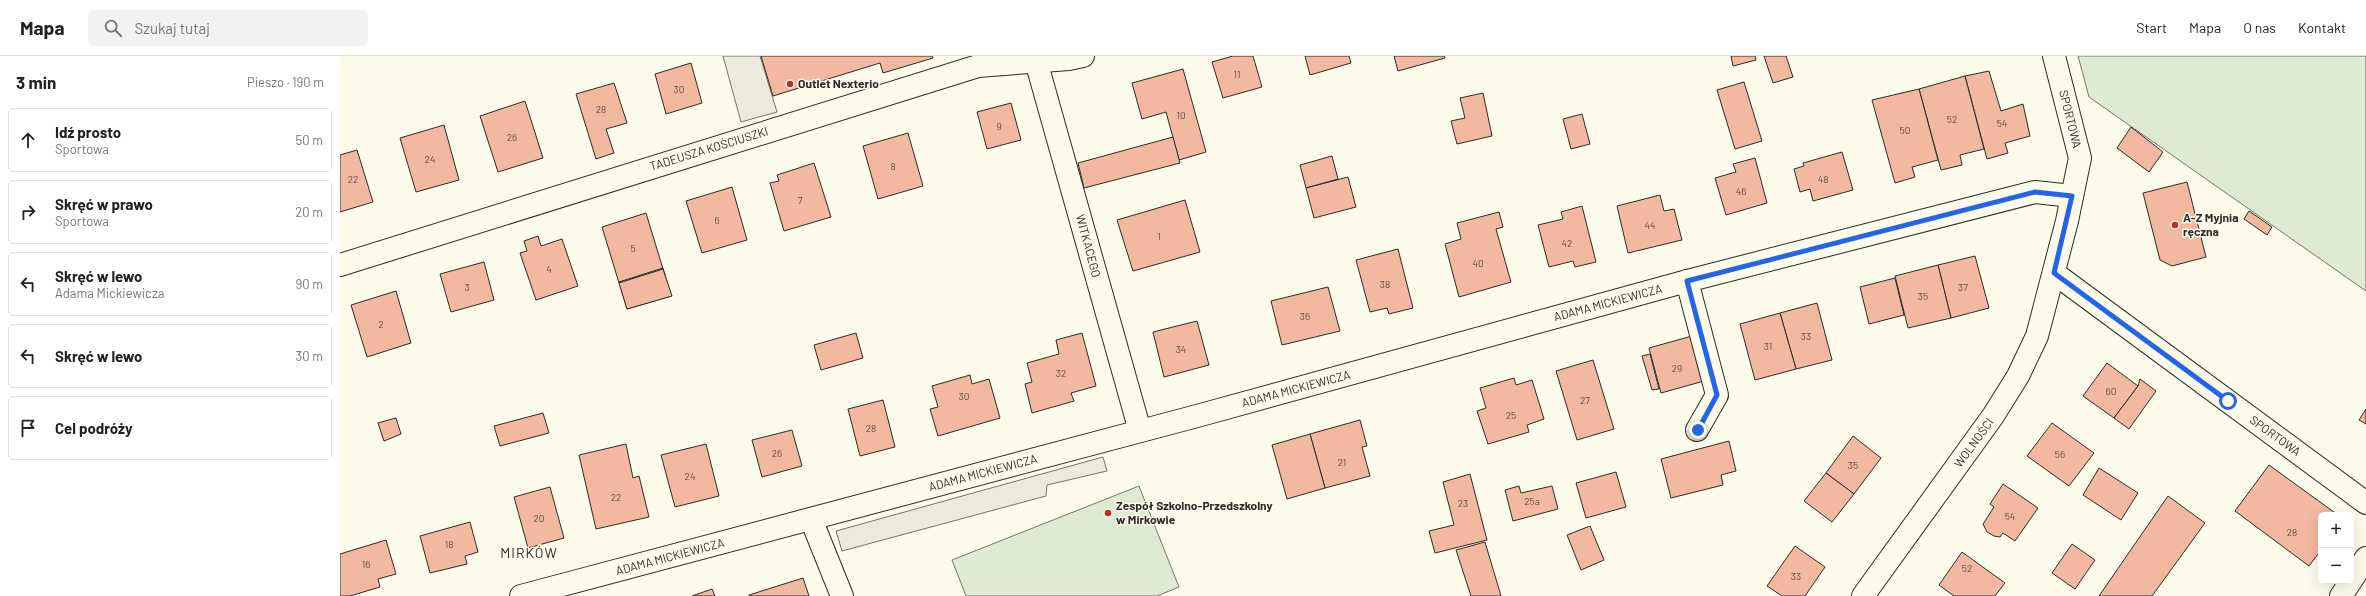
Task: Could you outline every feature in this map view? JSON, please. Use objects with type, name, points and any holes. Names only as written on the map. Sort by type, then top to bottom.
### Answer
[{"type":"street","name":"TADEUSZA KOŚCIUSZKI","points":[[340,265],[978,66],[1069,60],[1083,56]]},
{"type":"street","name":"SPORTOWA","points":[[2054,56],[2080,158],[2054,273],[2366,503]]},
{"type":"street","name":"WITKACEGO","points":[[1036,61],[1140,431]]},
{"type":"street","name":"ADAMA MICKIEWICZA","points":[[524,596],[1140,431],[1687,281],[2035,192],[2072,196]]},
{"type":"street","name":"WOLNOŚCI","points":[[1862,596],[1993,416],[2018,376],[2037,336],[2054,273]]},
{"type":"street","points":[[1687,281],[1717,395],[1698,430]]},
{"type":"street","points":[[810,519],[842,596]]},
{"type":"street","points":[[2341,596],[2366,558]]},
{"type":"green space","points":[[2078,56],[2366,56],[2366,291],[2089,97]]},
{"type":"green space","points":[[1139,486],[1179,587],[1157,596],[966,596],[952,560]]},
{"type":"shaded area","points":[[723,56],[760,56],[777,112],[741,122]]},
{"type":"shaded area","points":[[1103,457],[1107,471],[1047,485],[1046,496],[842,551],[836,531]]},
{"type":"building","name":"Outlet Nexterio","points":[[761,56],[932,56],[933,58],[883,73],[880,63],[773,96]]},
{"type":"building","points":[[1233,56],[1253,56],[1262,87],[1223,98],[1212,62]]},
{"type":"building","points":[[1305,56],[1349,56],[1351,63],[1310,75]]},
{"type":"building","points":[[1394,56],[1444,56],[1445,58],[1398,71]]},
{"type":"building","points":[[1731,56],[1755,56],[1756,60],[1733,66]]},
{"type":"building","points":[[1764,56],[1786,56],[1793,77],[1773,83]]},
{"type":"building","points":[[691,63],[702,103],[666,114],[655,74]]},
{"type":"building","points":[[1183,69],[1206,152],[1179,160],[1166,112],[1142,119],[1132,83]]},
{"type":"building","points":[[1989,71],[2001,111],[2023,104],[2030,136],[2005,143],[2008,153],[1987,159],[1965,76]]},
{"type":"building","points":[[1965,76],[1984,149],[1960,155],[1962,165],[1941,170],[1919,89]]},
{"type":"building","points":[[1744,82],[1762,141],[1735,149],[1717,90]]},
{"type":"building","points":[[614,83],[627,123],[606,129],[614,153],[596,159],[576,94]]},
{"type":"building","points":[[1919,89],[1938,160],[1912,167],[1915,177],[1895,183],[1872,100]]},
{"type":"building","points":[[1483,93],[1492,136],[1457,144],[1451,121],[1465,118],[1460,98]]},
{"type":"building","points":[[525,101],[543,158],[498,172],[480,116]]},
{"type":"building","points":[[1011,103],[1021,140],[987,149],[977,112]]},
{"type":"building","points":[[1582,114],[1590,144],[1571,149],[1563,119]]},
{"type":"building","points":[[444,125],[459,180],[416,192],[400,138]]},
{"type":"building","points":[[2131,127],[2163,152],[2149,172],[2117,148]]},
{"type":"building","points":[[908,133],[923,186],[878,199],[863,146]]},
{"type":"building","points":[[1173,137],[1180,163],[1084,188],[1078,163]]},
{"type":"building","points":[[357,150],[373,202],[340,212],[340,155]]},
{"type":"building","points":[[1842,152],[1853,190],[1813,201],[1810,189],[1800,192],[1794,169],[1804,166],[1803,163]]},
{"type":"building","points":[[1332,156],[1338,179],[1306,188],[1300,165]]},
{"type":"building","points":[[1755,158],[1767,203],[1726,215],[1715,178],[1736,172],[1733,164]]},
{"type":"building","points":[[814,163],[831,217],[784,231],[770,183],[779,181],[777,175]]},
{"type":"building","points":[[1348,177],[1356,207],[1314,218],[1306,188]]},
{"type":"building","name":"A-Z Myjnia ręczna","points":[[2187,182],[2206,257],[2172,266],[2160,260],[2143,193]]},
{"type":"building","points":[[732,187],[747,240],[702,253],[686,201]]},
{"type":"building","points":[[1660,195],[1664,211],[1674,209],[1682,240],[1628,253],[1617,206]]},
{"type":"building","points":[[1185,200],[1200,252],[1133,271],[1117,220]]},
{"type":"building","points":[[1582,206],[1596,262],[1575,267],[1573,261],[1549,267],[1538,225],[1563,219],[1561,212]]},
{"type":"building","points":[[2249,211],[2272,227],[2267,235],[2244,219]]},
{"type":"building","points":[[1499,212],[1503,227],[1496,229],[1511,282],[1459,297],[1445,244],[1461,239],[1457,223]]},
{"type":"building","points":[[646,213],[663,269],[619,283],[602,227]]},
{"type":"building","points":[[538,236],[541,246],[562,239],[578,286],[536,300],[520,253],[527,251],[524,241]]},
{"type":"building","points":[[1398,249],[1413,308],[1389,314],[1387,308],[1370,312],[1356,260]]},
{"type":"building","points":[[1975,256],[1989,308],[1951,318],[1938,265]]},
{"type":"building","points":[[484,262],[494,300],[451,312],[440,274]]},
{"type":"building","points":[[1938,265],[1951,318],[1908,328],[1895,276]]},
{"type":"building","points":[[663,268],[671,296],[627,309],[619,282]]},
{"type":"building","points":[[663,269],[672,296],[627,309],[619,283]]},
{"type":"building","points":[[1895,278],[1904,315],[1869,324],[1860,287]]},
{"type":"building","points":[[1328,287],[1340,331],[1282,345],[1271,301]]},
{"type":"building","points":[[396,291],[411,343],[367,357],[351,305]]},
{"type":"building","points":[[1817,303],[1832,360],[1796,369],[1780,313]]},
{"type":"building","points":[[1780,313],[1796,369],[1755,380],[1740,324]]},
{"type":"building","points":[[1197,321],[1209,365],[1164,377],[1153,332]]},
{"type":"building","points":[[856,333],[863,358],[821,370],[814,345]]},
{"type":"building","points":[[1082,333],[1096,386],[1071,393],[1074,401],[1032,413],[1025,384],[1032,382],[1027,363],[1059,354],[1056,340]]},
{"type":"building","points":[[1692,336],[1704,381],[1661,393],[1649,348]]},
{"type":"building","points":[[1650,354],[1659,389],[1652,390],[1642,356]]},
{"type":"building","points":[[1593,360],[1614,429],[1577,440],[1556,371]]},
{"type":"building","points":[[2107,363],[2138,386],[2114,418],[2083,396]]},
{"type":"building","points":[[970,375],[972,384],[989,379],[1000,418],[938,436],[930,409],[938,407],[932,386]]},
{"type":"building","points":[[1514,378],[1516,385],[1532,380],[1544,419],[1527,425],[1529,432],[1488,444],[1477,411],[1486,408],[1480,388]]},
{"type":"building","points":[[2140,379],[2156,391],[2129,429],[2114,418],[2138,386]]},
{"type":"building","points":[[883,400],[895,447],[860,456],[848,409]]},
{"type":"building","points":[[2366,409],[2366,424],[2359,420]]},
{"type":"building","points":[[543,413],[549,433],[500,446],[494,426]]},
{"type":"building","points":[[396,418],[401,434],[384,441],[378,423]]},
{"type":"building","points":[[1360,420],[1367,446],[1362,447],[1370,476],[1325,488],[1310,434]]},
{"type":"building","points":[[2052,423],[2094,453],[2069,486],[2027,456]]},
{"type":"building","points":[[792,430],[802,466],[762,477],[752,440]]},
{"type":"building","points":[[1310,434],[1325,488],[1287,499],[1272,445]]},
{"type":"building","points":[[1853,436],[1881,458],[1854,494],[1826,473]]},
{"type":"building","points":[[1729,441],[1736,471],[1721,475],[1723,485],[1671,498],[1661,459]]},
{"type":"building","points":[[626,444],[633,478],[639,476],[649,517],[596,529],[579,455]]},
{"type":"building","points":[[706,444],[719,496],[675,507],[661,455]]},
{"type":"building","points":[[2269,465],[2334,512],[2318,512],[2318,554],[2309,566],[2235,511]]},
{"type":"building","points":[[2099,468],[2138,493],[2121,520],[2083,495]]},
{"type":"building","points":[[1616,472],[1626,507],[1586,518],[1576,483]]},
{"type":"building","points":[[1826,473],[1854,494],[1832,522],[1804,501]]},
{"type":"building","points":[[1470,474],[1487,540],[1435,553],[1429,531],[1454,525],[1443,482]]},
{"type":"building","points":[[2003,484],[2038,508],[2015,541],[2003,533],[2000,537],[1994,536],[1987,532],[1983,524],[1994,507],[1990,504]]},
{"type":"building","points":[[1519,486],[1521,493],[1552,486],[1558,509],[1513,521],[1505,490]]},
{"type":"building","points":[[550,487],[564,538],[528,548],[514,497]]},
{"type":"building","points":[[2168,496],[2205,523],[2152,596],[2099,596]]},
{"type":"building","points":[[470,522],[478,552],[465,556],[467,564],[430,573],[420,536]]},
{"type":"building","points":[[1590,526],[1604,560],[1581,570],[1567,535]]},
{"type":"building","points":[[386,540],[396,574],[378,579],[380,587],[350,596],[340,596],[340,554]]},
{"type":"building","points":[[1485,542],[1501,596],[1471,596],[1456,550]]},
{"type":"building","points":[[2072,544],[2095,560],[2075,589],[2052,573]]},
{"type":"building","points":[[1795,546],[1825,567],[1805,596],[1782,596],[1767,586]]},
{"type":"building","points":[[1962,552],[2005,583],[1995,596],[1954,596],[1939,585]]},
{"type":"building","points":[[803,578],[809,596],[749,596],[749,595]]},
{"type":"building","points":[[712,589],[715,596],[692,596]]},
{"type":"place","name":"Outlet Nexterio","points":[[790,84]]},
{"type":"place","name":"A-Z Myjnia ręczna","points":[[2175,225]]},
{"type":"place","name":"Zespół Szkolno-Przedszkolny w Mirkowie","points":[[1108,513]]},
{"type":"district","name":"MIRKÓW","points":[[529,553]]},
{"type":"route","points":[[1698,430],[1717,395],[1687,281],[2035,192],[2072,196],[2054,273],[2228,401]]}]
